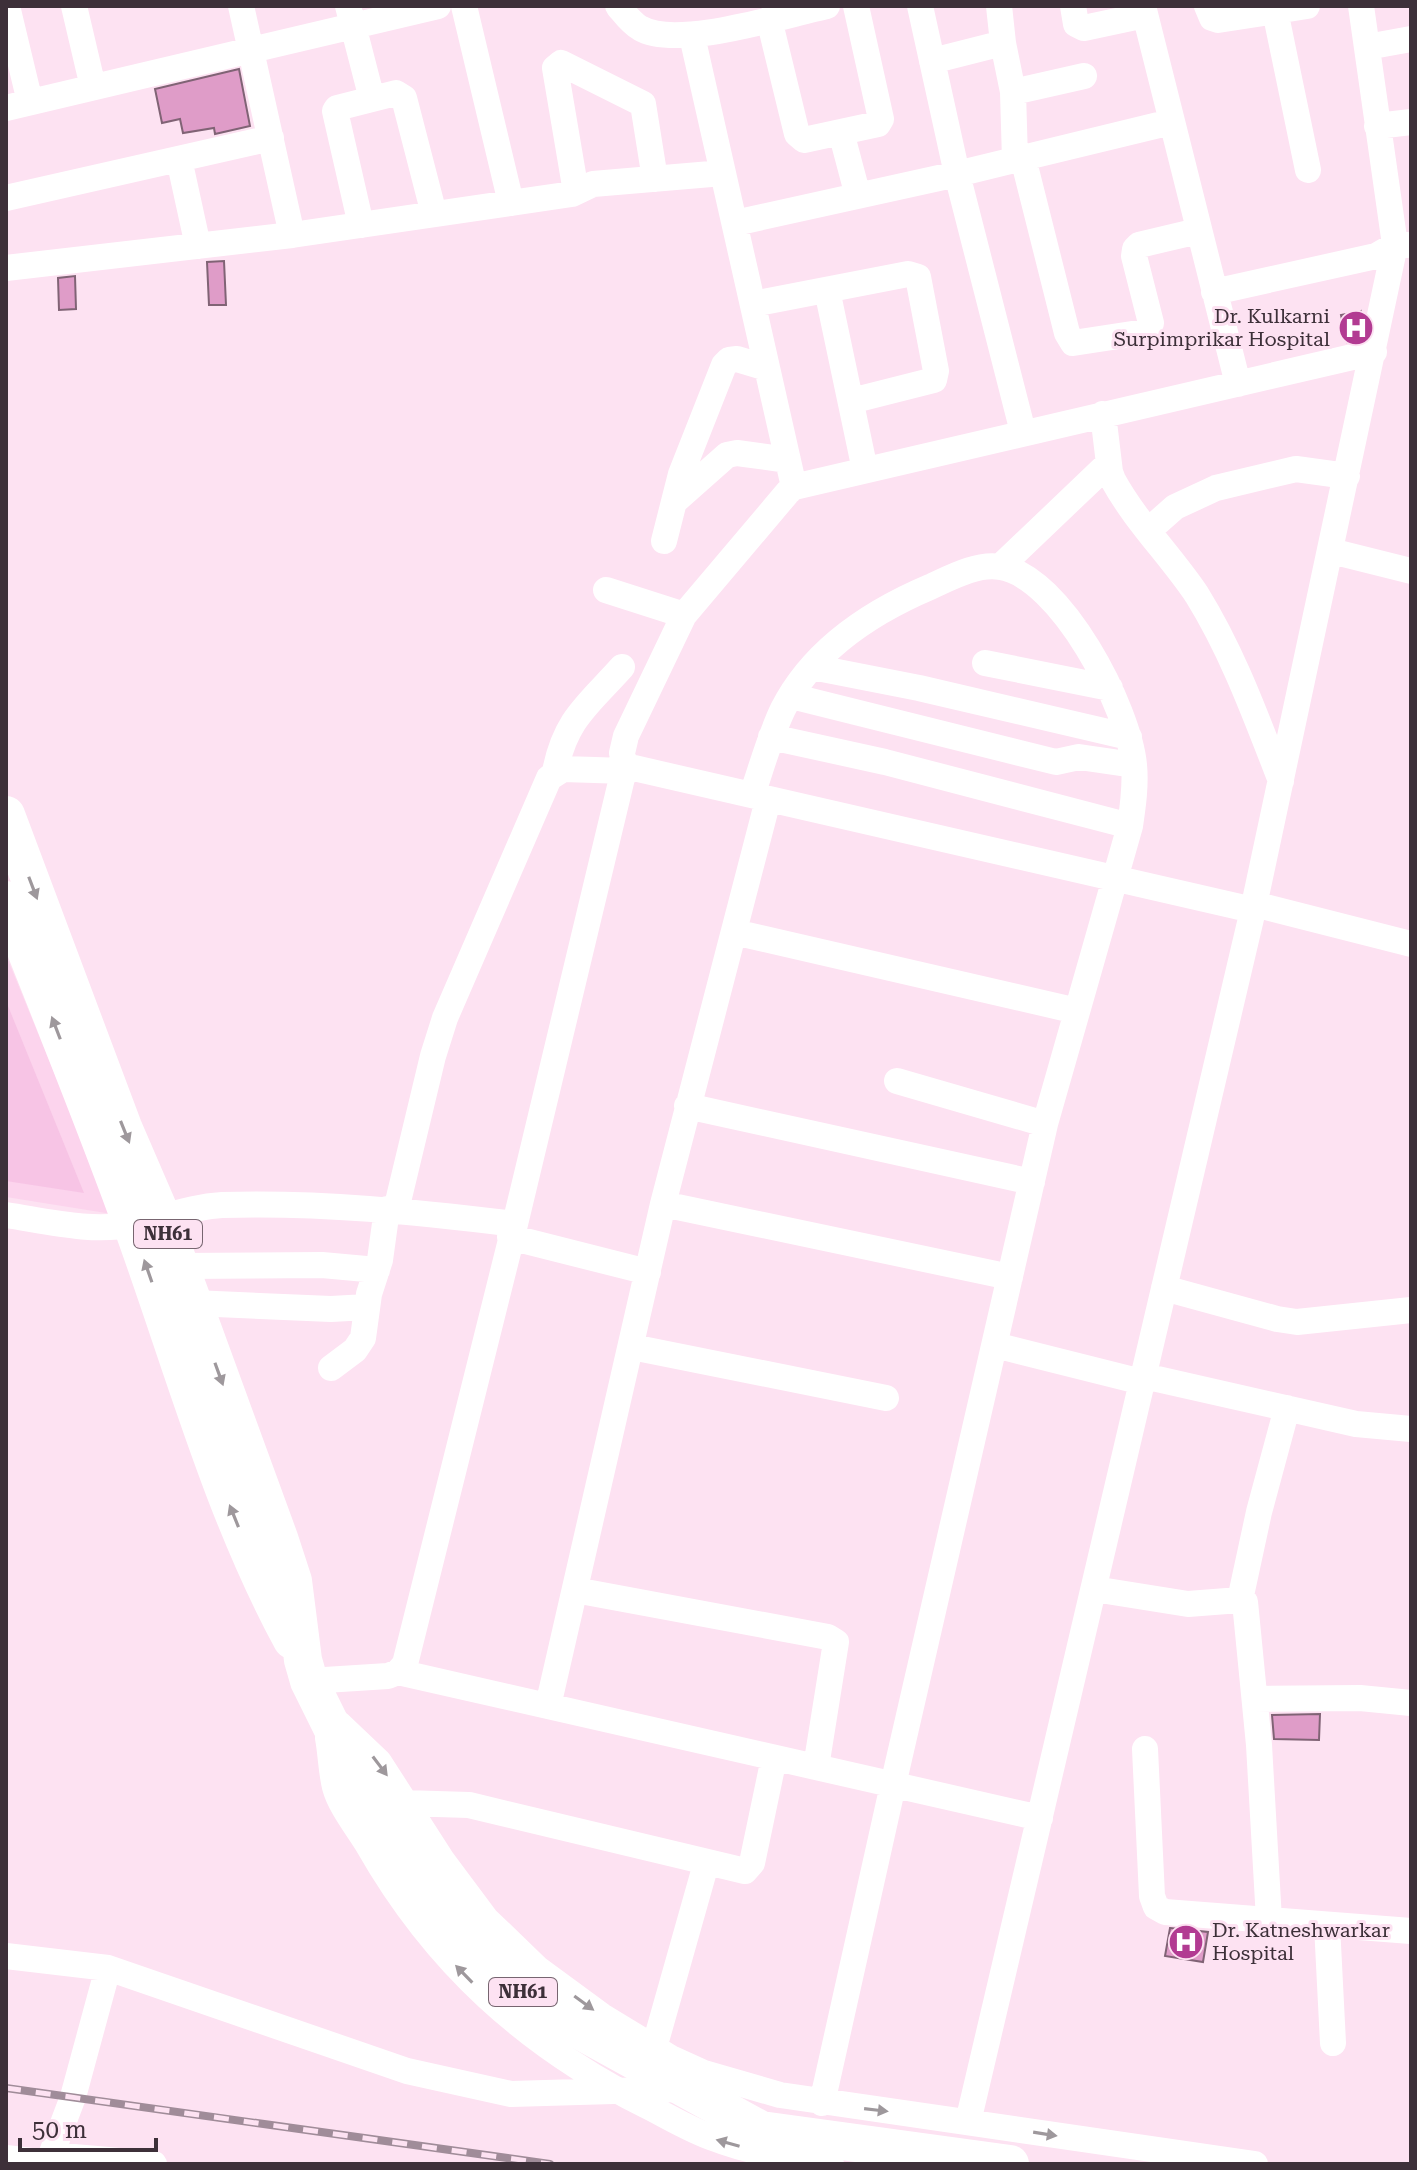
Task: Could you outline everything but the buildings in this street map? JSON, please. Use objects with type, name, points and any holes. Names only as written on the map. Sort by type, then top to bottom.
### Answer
[{"type":"highway","name":"NH61","points":[[6,815],[123,1127],[146,1220],[236,1521],[264,1588],[355,1774],[437,1898],[507,1979],[540,2006],[767,2147],[1010,2164]]},
{"type":"highway","name":"NH61","points":[[6,900],[146,1220],[180,1266],[293,1581],[312,1684]]},
{"type":"street","points":[[7,6],[18,105],[251,50],[350,16],[438,6]]},
{"type":"street","points":[[74,6],[93,87]]},
{"type":"street","points":[[241,6],[292,235]]},
{"type":"street","points":[[464,6],[511,203]]},
{"type":"street","points":[[618,6],[640,28],[665,35],[692,36],[827,6]]},
{"type":"street","points":[[769,19],[797,134],[804,140],[878,124],[881,119],[856,6]]},
{"type":"street","points":[[920,6],[957,174],[1023,432]]},
{"type":"street","points":[[999,6],[1013,92],[1019,159],[1067,333],[1073,343],[1145,332],[1151,323],[1134,256],[1135,249],[1139,245],[1198,231]]},
{"type":"street","points":[[1073,6],[1076,24],[1084,28],[1144,10],[1238,384]]},
{"type":"street","points":[[1207,6],[1212,18],[1218,20],[1307,6]]},
{"type":"street","points":[[968,2122],[1254,907],[1374,352],[1403,245],[1400,206],[1377,126],[1361,6]]},
{"type":"street","points":[[1275,9],[1308,170]]},
{"type":"street","points":[[350,16],[372,99]]},
{"type":"street","points":[[692,36],[794,487]]},
{"type":"street","points":[[1367,47],[1411,39]]},
{"type":"street","points":[[932,61],[1003,43]]},
{"type":"street","points":[[576,192],[555,68],[561,63],[643,104],[655,179]]},
{"type":"street","points":[[1013,92],[1084,76]]},
{"type":"street","points":[[361,225],[335,115],[337,108],[396,93],[404,98],[434,214]]},
{"type":"street","points":[[735,223],[1171,122]]},
{"type":"street","points":[[1377,126],[1411,122]]},
{"type":"street","points":[[841,132],[858,196]]},
{"type":"street","points":[[6,198],[271,138]]},
{"type":"street","points":[[179,159],[198,246]]},
{"type":"street","points":[[8,259],[198,246],[292,235],[576,192],[593,184],[723,173]]},
{"type":"street","points":[[1214,292],[1376,256],[1403,245]]},
{"type":"street","points":[[753,304],[908,274],[918,277],[936,371],[934,380],[851,401]]},
{"type":"street","points":[[827,290],[865,470]]},
{"type":"street","points":[[312,1684],[388,1676],[398,1672],[405,1664],[626,771],[622,753],[626,736],[684,615],[794,487],[1374,352]]},
{"type":"street","points":[[664,541],[685,464],[724,365],[729,360],[737,359],[767,368]]},
{"type":"street","points":[[1103,414],[1109,463],[1118,489],[1196,594],[1221,638],[1242,681],[1281,781]]},
{"type":"street","points":[[674,502],[727,455],[737,453],[788,460]]},
{"type":"street","points":[[1000,567],[1109,463]]},
{"type":"street","points":[[1149,530],[1175,507],[1216,488],[1296,469],[1347,476]]},
{"type":"street","points":[[1331,551],[1411,571]]},
{"type":"street","points":[[548,1706],[663,1204],[734,932],[771,737],[791,696],[812,667],[849,631],[911,595],[958,574],[1000,567],[1015,571],[1040,588],[1068,620],[1096,661],[1120,708],[1129,737],[1135,792],[1130,826],[1045,1124],[822,2103]]},
{"type":"street","points":[[606,590],[684,615]]},
{"type":"street","points":[[985,663],[1110,688]]},
{"type":"street","points":[[555,772],[563,737],[584,706],[622,667]]},
{"type":"street","points":[[812,667],[919,688],[1129,737]]},
{"type":"street","points":[[791,696],[1056,762],[1079,757],[1134,765]]},
{"type":"street","points":[[771,737],[885,762],[1130,826]]},
{"type":"street","points":[[331,1368],[361,1344],[391,1210],[445,1018],[549,778],[555,772],[563,769],[626,771],[634,768],[1411,944]]},
{"type":"street","points":[[734,932],[1077,1011]]},
{"type":"street","points":[[897,1081],[1045,1124]]},
{"type":"street","points":[[687,1106],[1032,1182]]},
{"type":"street","points":[[663,1204],[1010,1277]]},
{"type":"street","points":[[6,1215],[75,1225],[146,1220],[221,1205],[335,1205],[391,1210],[512,1231],[648,1272]]},
{"type":"street","points":[[180,1266],[322,1265],[377,1270]]},
{"type":"street","points":[[1164,1288],[1297,1322],[1411,1310]]},
{"type":"street","points":[[193,1303],[331,1309],[367,1307]]},
{"type":"street","points":[[995,1345],[1356,1424],[1411,1429]]},
{"type":"street","points":[[632,1347],[886,1398]]},
{"type":"street","points":[[1240,1600],[1259,1512],[1287,1408]]},
{"type":"street","points":[[1094,1589],[1188,1604],[1240,1600],[1247,1607],[1269,1920]]},
{"type":"street","points":[[575,1590],[828,1637],[836,1642],[816,1767]]},
{"type":"street","points":[[398,1672],[1040,1818]]},
{"type":"street","points":[[312,1684],[379,1762],[450,1872],[486,1919],[538,1969],[602,2016],[654,2048],[704,2073],[822,2103],[1255,2164]]},
{"type":"street","points":[[312,1684],[335,1789],[393,1889],[446,1956],[506,2016],[562,2057],[618,2091],[701,2133],[778,2156],[831,2164]]},
{"type":"street","points":[[1255,1699],[1360,1698],[1411,1703]]},
{"type":"street","points":[[1145,1749],[1152,1896],[1156,1907],[1165,1912],[1411,1931]]},
{"type":"street","points":[[404,1803],[469,1805],[742,1872],[750,1867],[774,1758]]},
{"type":"street","points":[[654,2048],[706,1864]]},
{"type":"street","points":[[1327,1925],[1333,2043]]},
{"type":"street","points":[[6,1956],[108,1968],[407,2071],[511,2094],[747,2086]]},
{"type":"street","points":[[49,2161],[73,2097],[108,1968]]},
{"type":"street","points":[[6,2158],[141,2163]]},
{"type":"shaded area","points":[[6,955],[112,1214],[6,1197]]},
{"type":"shaded area","points":[[6,1001],[84,1193],[6,1181]]},
{"type":"railway","points":[[6,2088],[550,2164]]},
{"type":"place","name":"Dr. Kulkarni Surpimprikar Hospital","points":[[1356,328]]},
{"type":"place","name":"Dr. Katneshwarkar Hospital","points":[[1186,1942]]}]
